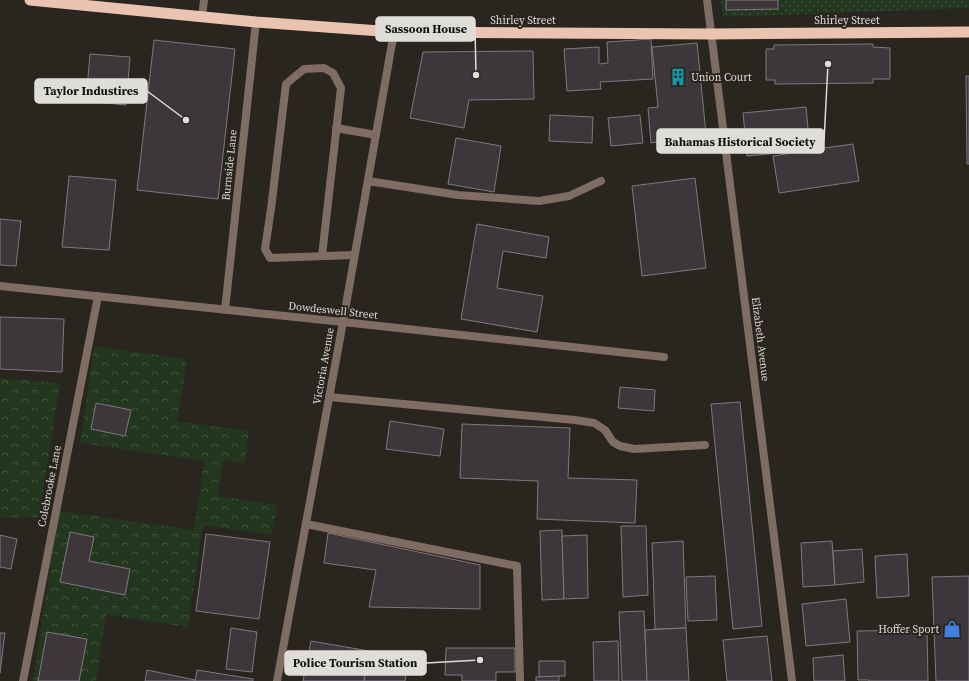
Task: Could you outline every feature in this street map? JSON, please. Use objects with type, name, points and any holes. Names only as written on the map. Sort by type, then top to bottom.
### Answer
[{"type":"highway","name":"Shirley Street","points":[[30,0],[256,22],[394,32],[712,34],[969,32]]},
{"type":"street","points":[[202,17],[204,0]]},
{"type":"street","name":"Elizabeth Avenue","points":[[708,0],[792,681]]},
{"type":"street","name":"Burnside Lane","points":[[225,310],[256,22]]},
{"type":"street","name":"Victoria Avenue","points":[[277,681],[343,322],[394,32]]},
{"type":"street","points":[[322,256],[340,88],[333,73],[324,68],[304,68],[286,84],[265,249],[270,258],[354,255]]},
{"type":"street","points":[[336,128],[376,135]]},
{"type":"street","points":[[368,181],[458,195],[539,201],[569,196],[601,181]]},
{"type":"street","name":"Dowdeswell Street","points":[[0,286],[664,357]]},
{"type":"street","name":"Colebrooke Lane","points":[[23,681],[98,296]]},
{"type":"street","points":[[329,397],[594,423],[605,430],[614,442],[620,446],[634,449],[705,445]]},
{"type":"street","points":[[306,524],[516,566],[520,681]]},
{"type":"green space","points":[[721,0],[969,0],[969,8],[723,17]]},
{"type":"green space","points":[[94,346],[187,359],[177,421],[249,431],[245,463],[223,460],[218,496],[277,505],[272,535],[203,525],[188,627],[106,615],[96,681],[33,681],[59,511],[194,530],[204,461],[80,443]]},
{"type":"green space","points":[[0,378],[60,383],[39,517],[0,518]]},
{"type":"building","points":[[726,0],[778,0],[778,9],[726,10]]},
{"type":"building","points":[[651,39],[653,79],[600,82],[601,89],[567,91],[564,49],[599,47],[599,64],[608,63],[607,42]]},
{"type":"building","points":[[154,40],[235,49],[218,199],[137,190]]},
{"type":"building","name":"Union Court","points":[[697,43],[707,144],[663,148],[662,141],[651,143],[648,108],[658,107],[652,47]]},
{"type":"building","points":[[873,44],[873,47],[890,48],[890,79],[873,79],[873,83],[775,84],[775,80],[766,80],[766,49],[774,49],[774,45]]},
{"type":"building","points":[[533,51],[534,99],[469,100],[464,128],[410,118],[423,52]]},
{"type":"building","points":[[90,54],[130,57],[126,105],[86,101]]},
{"type":"building","points":[[966,76],[969,76],[969,164],[967,164]]},
{"type":"building","points":[[806,107],[810,150],[747,156],[743,113]]},
{"type":"building","points":[[550,115],[593,117],[592,143],[549,141]]},
{"type":"building","points":[[640,115],[643,143],[611,146],[608,118]]},
{"type":"building","points":[[456,138],[501,146],[494,192],[448,184]]},
{"type":"building","points":[[853,144],[859,181],[779,193],[773,156]]},
{"type":"building","points":[[69,176],[116,180],[109,250],[62,247]]},
{"type":"building","points":[[695,178],[706,268],[642,276],[632,186]]},
{"type":"building","points":[[0,219],[21,221],[16,266],[0,265]]},
{"type":"building","points":[[477,224],[549,237],[546,258],[503,251],[497,288],[543,296],[537,332],[461,319]]},
{"type":"building","points":[[0,317],[64,319],[62,372],[0,369]]},
{"type":"building","points":[[620,387],[655,390],[654,411],[618,408]]},
{"type":"building","points":[[740,402],[762,626],[733,629],[711,404]]},
{"type":"building","points":[[96,403],[131,410],[125,436],[91,429]]},
{"type":"building","points":[[390,421],[444,429],[440,456],[386,449]]},
{"type":"building","points":[[462,424],[570,428],[568,478],[637,480],[635,523],[537,519],[538,481],[460,478]]},
{"type":"building","points":[[621,526],[646,526],[648,595],[623,597]]},
{"type":"building","points":[[562,530],[564,599],[542,600],[540,531]]},
{"type":"building","points":[[70,532],[94,537],[89,561],[130,569],[125,595],[60,582]]},
{"type":"building","points":[[328,533],[480,565],[480,609],[369,607],[376,570],[324,563]]},
{"type":"building","points":[[206,534],[270,542],[259,619],[196,611]]},
{"type":"building","points":[[0,535],[17,539],[11,569],[0,567]]},
{"type":"building","points":[[587,535],[588,598],[564,599],[562,536]]},
{"type":"building","points":[[683,541],[686,628],[655,629],[652,543]]},
{"type":"building","points":[[832,541],[835,585],[803,587],[801,543]]},
{"type":"building","points":[[862,549],[864,582],[835,585],[833,551]]},
{"type":"building","points":[[907,554],[909,596],[877,598],[875,556]]},
{"type":"building","points":[[715,576],[717,620],[688,621],[686,577]]},
{"type":"building","name":"Hoffer Sport","points":[[969,576],[969,681],[936,681],[932,577]]},
{"type":"building","points":[[846,599],[850,642],[806,646],[802,604]]},
{"type":"building","points":[[644,611],[647,681],[622,681],[619,612]]},
{"type":"building","points":[[231,628],[257,632],[252,672],[226,669]]},
{"type":"building","points":[[686,628],[689,681],[647,681],[645,630]]},
{"type":"building","points":[[927,630],[928,681],[858,680],[857,631]]},
{"type":"building","points":[[47,632],[87,639],[79,681],[38,681]]},
{"type":"building","points":[[0,633],[5,633],[0,673]]},
{"type":"building","points":[[767,636],[772,681],[727,681],[723,640]]},
{"type":"building","points":[[311,641],[369,651],[364,681],[303,681]]},
{"type":"building","points":[[618,641],[619,681],[594,681],[593,642]]},
{"type":"building","points":[[446,648],[515,648],[515,672],[496,672],[496,681],[462,681],[462,675],[445,675]]},
{"type":"building","points":[[369,651],[409,658],[405,681],[364,681]]},
{"type":"building","points":[[843,655],[845,681],[814,681],[813,658]]},
{"type":"building","points":[[539,661],[565,661],[565,676],[539,677]]},
{"type":"building","points":[[147,670],[195,680],[195,681],[145,681]]},
{"type":"building","points":[[197,670],[253,679],[253,681],[195,681]]},
{"type":"building","points":[[559,676],[559,681],[536,681],[536,677]]},
{"type":"place","name":"Bahamas Historical Society","points":[[828,64]]},
{"type":"place","name":"Sassoon House","points":[[476,75]]},
{"type":"place","name":"Union Court","points":[[678,77]]},
{"type":"place","name":"Taylor Industires","points":[[186,120]]},
{"type":"place","name":"Hoffer Sport","points":[[952,629]]},
{"type":"place","name":"Police Tourism Station","points":[[480,660]]}]
